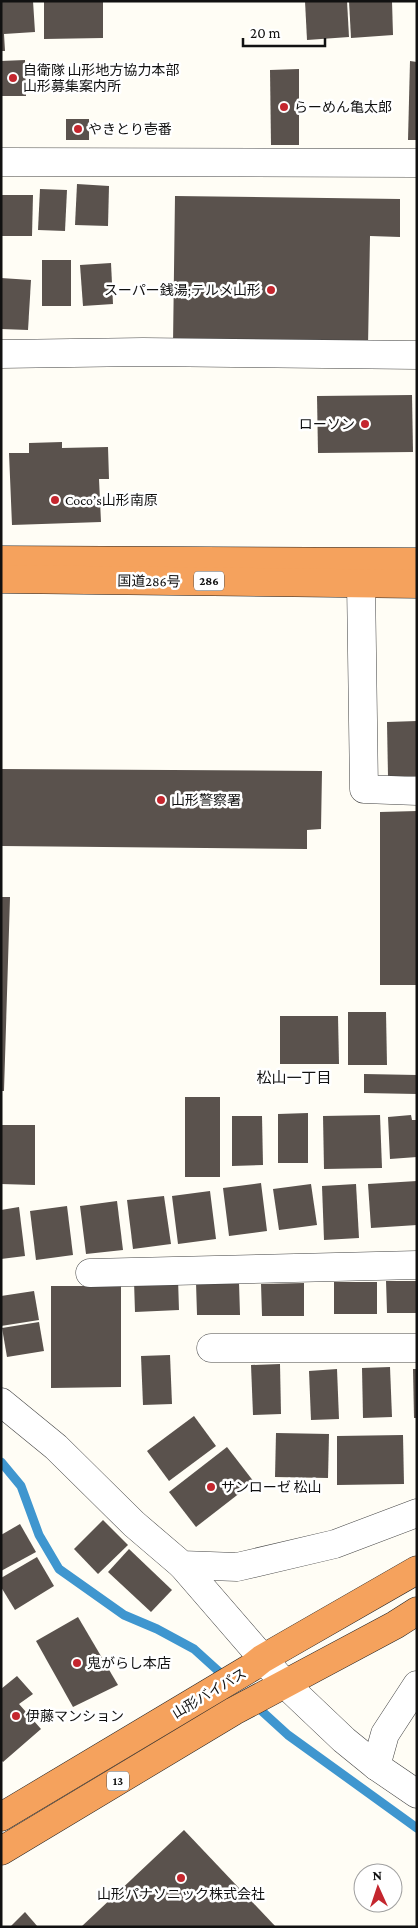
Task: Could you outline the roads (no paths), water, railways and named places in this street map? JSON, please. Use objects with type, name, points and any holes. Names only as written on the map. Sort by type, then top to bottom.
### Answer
[{"type":"highway","name":"国道286号","points":[[1,560],[417,562]]},
{"type":"highway","name":"国道286号","points":[[1,579],[417,584]]},
{"type":"highway","name":"山形バイパス","points":[[1,1817],[257,1663],[417,1570]]},
{"type":"highway","name":"山形バイパス","points":[[1,1851],[234,1711],[417,1611]]},
{"type":"street","points":[[1,162],[417,163]]},
{"type":"street","points":[[1,354],[143,352],[417,355]]},
{"type":"street","points":[[361,583],[364,789],[417,791]]},
{"type":"street","points":[[90,1273],[417,1265]]},
{"type":"street","points":[[211,1348],[417,1348]]},
{"type":"street","points":[[1,1402],[56,1447],[134,1524],[182,1565],[257,1663],[274,1690],[417,1794]]},
{"type":"street","points":[[182,1565],[237,1567],[335,1544],[417,1513]]},
{"type":"street","points":[[376,1766],[385,1734],[417,1686]]},
{"type":"waterway","points":[[1,1462],[21,1486],[39,1535],[59,1569],[124,1615],[157,1629],[194,1649],[226,1678]]},
{"type":"waterway","points":[[254,1704],[288,1735],[417,1828]]},
{"type":"place","name":"自衛隊 山形地方協力本部 山形募集案内所","points":[[13,78]]},
{"type":"place","name":"らーめん亀太郎","points":[[284,107]]},
{"type":"place","name":"やきとり壱番","points":[[78,129]]},
{"type":"place","name":"スーパー銭湯;テルメ山形","points":[[271,290]]},
{"type":"place","name":"ローソン","points":[[365,424]]},
{"type":"place","name":"Coco’s山形南原","points":[[55,500]]},
{"type":"place","name":"山形警察署","points":[[161,800]]},
{"type":"place","name":"サンローゼ 松山","points":[[211,1487]]},
{"type":"place","name":"鬼がらし本店","points":[[77,1663]]},
{"type":"place","name":"伊藤マンション","points":[[16,1716]]},
{"type":"place","name":"山形パナソニック株式会社","points":[[181,1878]]},
{"type":"district","name":"松山一丁目","points":[[294,1078]]}]
